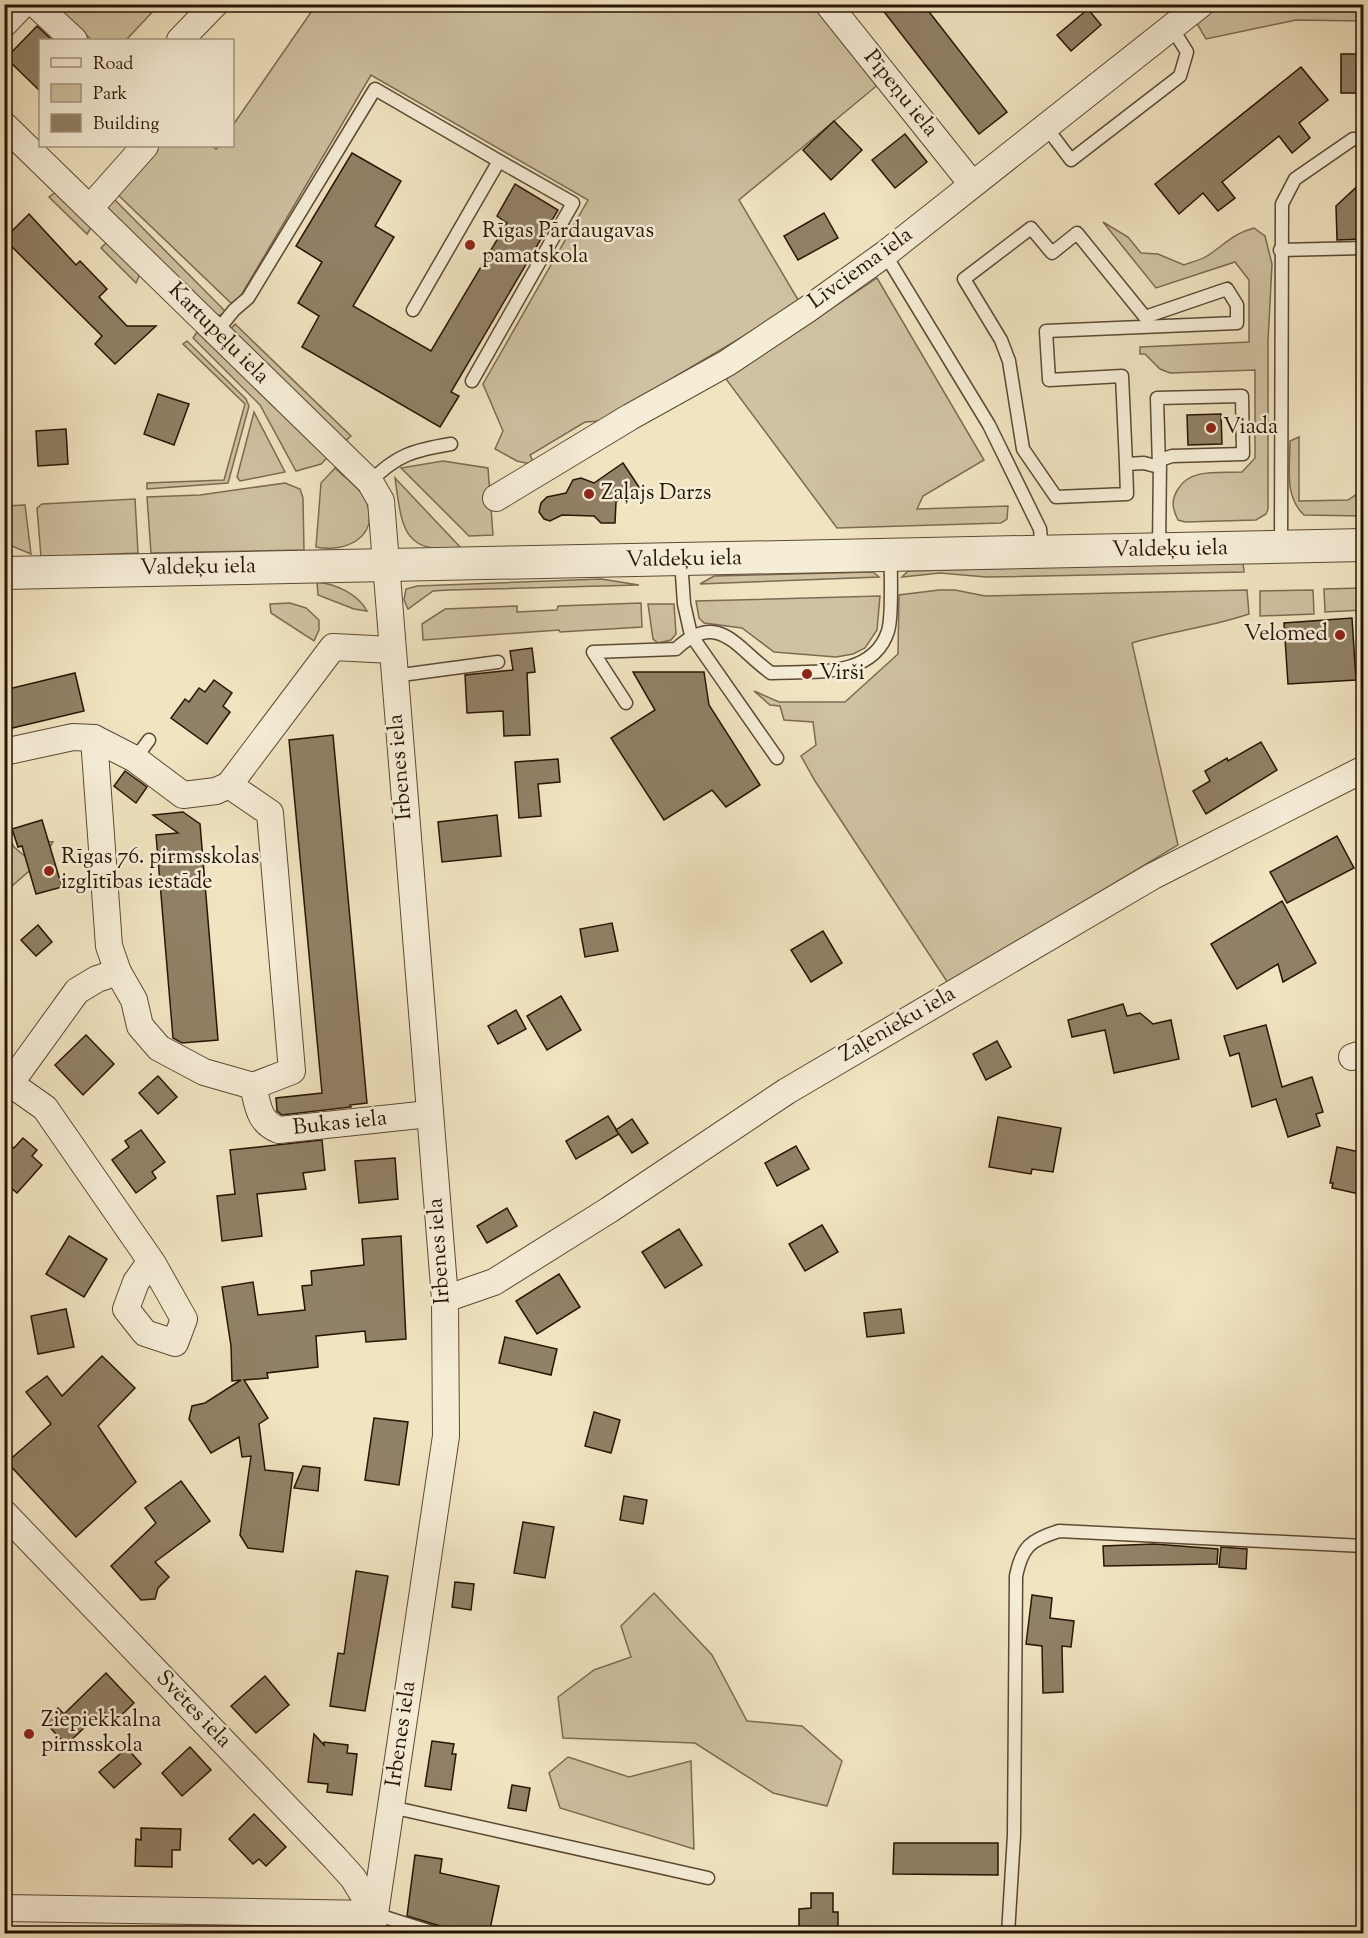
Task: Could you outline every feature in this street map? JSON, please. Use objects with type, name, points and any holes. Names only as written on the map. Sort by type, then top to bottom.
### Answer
[{"type":"street","points":[[4,24],[22,4]]},
{"type":"street","points":[[35,4],[73,39]]},
{"type":"street","points":[[181,39],[214,4]]},
{"type":"street","name":"Pīpeņu iela","points":[[828,4],[972,183]]},
{"type":"street","name":"Līvciema iela","points":[[496,498],[630,417],[727,363],[885,254],[1201,4]]},
{"type":"street","name":"Kartupeļu iela","points":[[4,125],[370,482],[381,501],[386,565]]},
{"type":"street","points":[[90,208],[144,147]]},
{"type":"street","name":"Valdeķu iela","points":[[4,573],[1364,544]]},
{"type":"street","name":"Irbenes iela","points":[[374,1924],[446,1436],[445,1299],[386,565]]},
{"type":"street","points":[[4,752],[73,737],[94,738],[142,749],[183,795],[216,791],[229,785],[333,647],[392,650]]},
{"type":"street","points":[[94,738],[109,946],[118,972],[134,1000],[140,1026],[159,1048],[204,1072],[253,1086],[292,1071],[270,813],[229,785]]},
{"type":"street","name":"Zaļenieku iela","points":[[445,1299],[494,1282],[618,1204],[787,1091],[1152,876],[1364,769]]},
{"type":"street","points":[[118,972],[97,979],[77,991],[8,1088],[45,1108],[151,1261]]},
{"type":"street","name":"Bukas iela","points":[[253,1086],[260,1116],[267,1125],[279,1130],[429,1114]]},
{"type":"street","name":"Svētes iela","points":[[4,1513],[335,1858],[352,1878],[374,1924]]},
{"type":"street","points":[[4,1908],[374,1924]]},
{"type":"lane","points":[[1046,127],[1071,160],[1180,76],[1187,52],[1172,28]]},
{"type":"lane","points":[[217,331],[248,298],[375,89],[573,203],[472,381]]},
{"type":"lane","points":[[1281,547],[1280,250],[1282,204],[1295,179],[1353,139],[1364,139]]},
{"type":"lane","points":[[413,310],[499,161]]},
{"type":"lane","points":[[1031,228],[1052,253],[1077,233],[1145,317],[1227,289],[1237,305],[1237,323],[1046,331],[1049,380],[1122,376],[1126,464],[1127,494],[1056,497],[1023,449],[1009,361],[1001,340],[964,279],[1031,228]]},
{"type":"lane","points":[[1280,250],[1364,248]]},
{"type":"lane","points":[[885,254],[989,425],[1040,529],[1042,552]]},
{"type":"lane","points":[[1159,468],[1160,460],[1165,457],[1243,454],[1242,396],[1157,398],[1159,550]]},
{"type":"lane","points":[[370,482],[388,463],[417,449],[451,444]]},
{"type":"lane","points":[[1126,464],[1144,463],[1159,468]]},
{"type":"lane","points":[[626,703],[593,652],[676,650],[691,635],[720,633],[736,641],[771,673],[842,670],[876,654],[888,630],[891,555]]},
{"type":"lane","points":[[681,560],[684,604],[691,635],[777,758]]},
{"type":"lane","points":[[394,676],[498,662]]},
{"type":"lane","points":[[1008,1934],[1014,1835],[1016,1576],[1020,1557],[1029,1544],[1041,1536],[1059,1531],[1364,1546]]},
{"type":"lane","points":[[391,1807],[708,1878]]},
{"type":"lane","points":[[374,1924],[438,1934]]},
{"type":"green space","points":[[52,5],[159,5],[127,39],[91,39]]},
{"type":"green space","name":"Rīgas Pārdaugavas pamatskola","points":[[316,5],[817,5],[880,83],[739,200],[800,303],[600,421],[585,422],[530,455],[535,465],[517,461],[495,449],[503,431],[483,384],[588,200],[371,75],[236,304],[231,303],[115,192],[152,147],[213,147],[216,149],[234,147],[234,124]]},
{"type":"green space","points":[[1218,5],[1363,5],[1363,21],[1296,20],[1206,39],[1196,22]]},
{"type":"green space","points":[[56,192],[91,228],[87,234],[49,197]]},
{"type":"green space","points":[[111,196],[227,313],[216,316],[109,212],[106,203]]},
{"type":"green space","points":[[1103,222],[1128,237],[1141,253],[1158,254],[1184,265],[1205,257],[1247,230],[1254,228],[1265,236],[1272,264],[1268,341],[1268,509],[1266,514],[1256,520],[1185,522],[1178,520],[1173,504],[1178,489],[1190,478],[1206,473],[1242,472],[1255,458],[1255,370],[1170,373],[1160,369],[1145,354],[1140,354],[1140,347],[1249,342],[1249,280],[1235,262],[1156,288]]},
{"type":"green space","points":[[107,242],[140,274],[136,283],[101,248]]},
{"type":"green space","points":[[877,278],[984,460],[923,496],[917,509],[1008,506],[1007,519],[1001,523],[837,528],[726,379]]},
{"type":"green space","points":[[235,324],[351,436],[344,442],[229,331]]},
{"type":"green space","points":[[197,332],[327,458],[321,464],[296,471],[260,405],[193,338]]},
{"type":"green space","points":[[187,341],[246,399],[249,406],[228,483],[147,489],[147,483],[224,480],[245,404],[183,344]]},
{"type":"green space","points":[[254,412],[285,472],[240,481],[237,477]]},
{"type":"green space","points":[[1299,437],[1299,501],[1348,500],[1363,490],[1363,516],[1304,515],[1293,499],[1289,471],[1290,441]]},
{"type":"green space","points":[[443,461],[488,468],[493,535],[469,536],[401,468]]},
{"type":"green space","points":[[335,468],[365,498],[369,515],[368,525],[357,540],[348,545],[316,547],[321,483]]},
{"type":"green space","points":[[395,478],[461,548],[427,547],[416,542],[408,534],[403,524]]},
{"type":"green space","points":[[285,483],[300,489],[303,498],[304,550],[151,553],[147,497],[200,495]]},
{"type":"green space","points":[[135,499],[138,553],[41,557],[37,508],[42,504]]},
{"type":"green space","points":[[25,505],[31,554],[12,546],[5,546],[5,506]]},
{"type":"green space","points":[[1243,562],[1244,572],[986,577],[940,573],[902,577],[908,571]]},
{"type":"green space","points":[[873,572],[879,577],[700,584],[714,576]]},
{"type":"green space","points":[[601,579],[639,585],[433,591],[408,609],[404,600],[406,589],[417,586]]},
{"type":"green space","points":[[317,582],[346,591],[367,611],[354,609],[318,595]]},
{"type":"green space","points":[[1363,588],[1363,610],[1325,612],[1324,589]]},
{"type":"green space","points":[[955,590],[985,596],[1247,590],[1249,614],[1132,643],[1178,845],[948,983],[815,781],[801,756],[816,745],[813,722],[784,720],[780,706],[770,705],[754,691],[779,702],[845,702],[898,654],[899,595]]},
{"type":"green space","points":[[1313,590],[1314,614],[1260,616],[1260,591]]},
{"type":"green space","points":[[880,596],[877,630],[865,648],[853,654],[836,657],[774,652],[742,628],[704,623],[699,618],[696,601]]},
{"type":"green space","points":[[290,603],[306,608],[319,620],[319,630],[314,641],[271,613],[270,604]]},
{"type":"green space","points":[[641,603],[642,627],[560,632],[559,630],[423,640],[422,624],[445,609],[517,606],[517,612],[557,610],[558,606]]},
{"type":"green space","points":[[648,604],[674,604],[676,634],[671,640],[658,643],[653,639]]},
{"type":"green space","points":[[7,833],[14,847],[26,857],[42,841],[53,842],[43,859],[5,892]]},
{"type":"green space","points":[[654,1593],[712,1655],[747,1721],[802,1726],[842,1761],[827,1806],[773,1793],[695,1743],[563,1738],[558,1697],[594,1670],[631,1657],[621,1626]]},
{"type":"green space","points":[[568,1757],[629,1777],[691,1761],[694,1849],[560,1808],[549,1773]]},
{"type":"building","points":[[878,4],[923,4],[1007,112],[979,134]]},
{"type":"building","points":[[1088,9],[1101,25],[1071,51],[1057,35]]},
{"type":"building","points":[[37,26],[51,39],[39,39],[39,90],[6,58]]},
{"type":"building","points":[[1341,54],[1364,54],[1364,93],[1341,93]]},
{"type":"building","points":[[1301,67],[1328,100],[1299,123],[1310,138],[1292,153],[1279,136],[1222,182],[1235,198],[1218,211],[1203,193],[1179,214],[1155,184]]},
{"type":"building","points":[[834,121],[862,150],[831,180],[803,150]]},
{"type":"building","points":[[905,134],[927,162],[895,188],[872,160]]},
{"type":"building","points":[[352,153],[401,181],[375,226],[394,237],[353,306],[431,351],[507,223],[497,216],[515,184],[558,210],[451,392],[459,396],[440,427],[302,347],[319,316],[298,303],[322,262],[296,246]]},
{"type":"building","points":[[1364,180],[1364,239],[1337,240],[1336,206]]},
{"type":"building","points":[[824,213],[838,238],[798,260],[784,236]]},
{"type":"building","points":[[29,214],[76,265],[80,261],[107,289],[99,297],[127,326],[156,326],[115,364],[95,344],[102,336],[4,239]]},
{"type":"building","points":[[158,394],[189,404],[174,445],[144,434]]},
{"type":"building","points":[[1221,414],[1222,444],[1188,445],[1187,415]]},
{"type":"building","points":[[66,429],[68,464],[38,466],[36,431]]},
{"type":"building","points":[[623,463],[639,487],[616,502],[615,523],[601,523],[594,516],[562,515],[550,521],[544,519],[539,512],[541,503],[547,497],[566,493],[573,480],[581,478],[594,483]]},
{"type":"building","points":[[1352,618],[1356,680],[1288,684],[1284,623]]},
{"type":"building","points":[[532,648],[535,672],[527,673],[530,735],[504,736],[503,711],[467,713],[465,675],[513,670],[510,651]]},
{"type":"building","points":[[633,672],[704,672],[709,705],[760,785],[726,807],[712,790],[664,820],[611,738],[655,710]]},
{"type":"building","points":[[75,673],[84,711],[4,730],[4,690]]},
{"type":"building","points":[[214,680],[232,693],[223,706],[230,712],[207,744],[171,718],[185,699],[189,702],[199,688],[205,692]]},
{"type":"building","points":[[333,735],[367,1103],[282,1115],[277,1111],[276,1098],[322,1093],[289,740]]},
{"type":"building","points":[[1261,742],[1277,770],[1206,814],[1193,791],[1210,781],[1205,771]]},
{"type":"building","points":[[558,759],[560,782],[538,784],[541,816],[519,818],[515,762]]},
{"type":"building","points":[[125,771],[147,787],[136,803],[114,786]]},
{"type":"building","points":[[183,812],[200,824],[218,1040],[182,1043],[173,1038],[156,835],[178,833],[153,815]]},
{"type":"building","points":[[497,815],[501,856],[442,862],[438,822]]},
{"type":"building","points":[[42,820],[62,887],[36,894],[22,846],[18,847],[12,829]]},
{"type":"building","points":[[1337,836],[1354,868],[1287,903],[1270,872]]},
{"type":"building","points":[[1282,901],[1316,963],[1283,982],[1278,964],[1237,989],[1211,944]]},
{"type":"building","points":[[612,923],[618,951],[585,957],[580,929]]},
{"type":"building","points":[[38,925],[52,942],[36,956],[21,940]]},
{"type":"building","points":[[823,931],[842,963],[811,982],[791,950]]},
{"type":"building","points":[[561,996],[581,1030],[547,1050],[527,1016]]},
{"type":"building","points":[[1123,1004],[1127,1016],[1140,1013],[1153,1024],[1171,1020],[1179,1059],[1114,1073],[1105,1030],[1072,1037],[1068,1020]]},
{"type":"building","points":[[516,1010],[526,1029],[498,1044],[488,1026]]},
{"type":"building","points":[[1266,1025],[1282,1087],[1312,1077],[1323,1112],[1316,1114],[1320,1126],[1288,1137],[1276,1099],[1252,1107],[1239,1053],[1230,1056],[1224,1036]]},
{"type":"building","points":[[86,1035],[114,1064],[83,1095],[55,1065]]},
{"type":"building","points":[[997,1041],[1011,1067],[986,1080],[973,1054]]},
{"type":"building","points":[[158,1076],[177,1097],[158,1114],[139,1093]]},
{"type":"building","points":[[608,1116],[619,1134],[576,1159],[566,1141]]},
{"type":"building","points":[[998,1117],[1061,1128],[1053,1172],[1032,1169],[1031,1174],[989,1167]]},
{"type":"building","points":[[632,1119],[648,1143],[632,1153],[616,1130]]},
{"type":"building","points":[[141,1130],[165,1162],[152,1172],[156,1178],[136,1193],[112,1160],[129,1147],[125,1141]]},
{"type":"building","points":[[23,1138],[37,1150],[32,1156],[42,1165],[17,1193],[4,1182],[4,1140],[14,1148]]},
{"type":"building","points":[[322,1140],[325,1170],[303,1173],[306,1189],[257,1194],[262,1236],[222,1241],[217,1196],[235,1194],[230,1150]]},
{"type":"building","points":[[796,1146],[809,1169],[777,1186],[765,1163]]},
{"type":"building","points":[[1337,1147],[1364,1153],[1364,1195],[1332,1188],[1333,1183],[1330,1183]]},
{"type":"building","points":[[395,1158],[398,1199],[359,1203],[355,1161]]},
{"type":"building","points":[[507,1208],[517,1226],[487,1243],[477,1226]]},
{"type":"building","points":[[822,1225],[838,1252],[805,1271],[789,1244]]},
{"type":"building","points":[[679,1229],[702,1265],[665,1288],[642,1252]]},
{"type":"building","points":[[69,1236],[107,1259],[84,1297],[46,1274]]},
{"type":"building","points":[[401,1236],[406,1339],[366,1342],[365,1331],[316,1336],[318,1367],[267,1373],[268,1378],[244,1380],[268,1418],[259,1424],[265,1470],[293,1473],[283,1552],[248,1548],[240,1535],[251,1456],[242,1457],[239,1437],[211,1453],[189,1419],[192,1406],[205,1403],[241,1380],[232,1381],[231,1346],[222,1287],[253,1282],[258,1315],[305,1310],[302,1286],[312,1285],[311,1271],[364,1265],[362,1239]]},
{"type":"building","points":[[559,1274],[580,1307],[537,1334],[516,1301]]},
{"type":"building","points":[[66,1309],[74,1347],[38,1354],[31,1316]]},
{"type":"building","points":[[901,1309],[904,1333],[867,1337],[864,1313]]},
{"type":"building","points":[[505,1337],[557,1349],[551,1375],[499,1363]]},
{"type":"building","points":[[102,1356],[135,1388],[98,1426],[136,1482],[76,1537],[7,1462],[51,1424],[26,1392],[47,1376],[62,1396]]},
{"type":"building","points":[[594,1412],[620,1420],[611,1453],[585,1446]]},
{"type":"building","points":[[374,1418],[408,1422],[399,1485],[365,1480]]},
{"type":"building","points":[[303,1466],[320,1468],[318,1491],[294,1488]]},
{"type":"building","points":[[181,1481],[210,1521],[155,1562],[169,1577],[158,1588],[155,1599],[141,1600],[111,1566],[156,1523],[145,1508]]},
{"type":"building","points":[[624,1496],[647,1500],[643,1524],[620,1520]]},
{"type":"building","points":[[523,1522],[554,1527],[545,1578],[514,1573]]},
{"type":"building","points":[[1154,1544],[1218,1549],[1217,1564],[1104,1566],[1103,1546]]},
{"type":"building","points":[[1221,1547],[1247,1549],[1246,1569],[1219,1567]]},
{"type":"building","points":[[356,1571],[388,1576],[365,1711],[330,1706],[338,1653],[344,1654]]},
{"type":"building","points":[[455,1582],[474,1584],[471,1610],[452,1607]]},
{"type":"building","points":[[1032,1595],[1052,1598],[1050,1618],[1074,1621],[1071,1647],[1062,1646],[1063,1692],[1043,1693],[1042,1646],[1026,1644]]},
{"type":"building","points":[[106,1673],[134,1703],[114,1722],[102,1711],[66,1745],[44,1721],[58,1708],[64,1714]]},
{"type":"building","points":[[265,1676],[289,1705],[256,1733],[231,1706]]},
{"type":"building","points":[[314,1734],[324,1745],[324,1742],[348,1745],[347,1753],[357,1754],[352,1795],[327,1792],[328,1784],[308,1782]]},
{"type":"building","points":[[432,1741],[454,1744],[452,1754],[456,1754],[451,1790],[425,1786]]},
{"type":"building","points":[[190,1747],[211,1770],[182,1796],[162,1773]]},
{"type":"building","points":[[127,1748],[141,1764],[114,1788],[99,1772]]},
{"type":"building","points":[[512,1785],[530,1788],[526,1811],[508,1808]]},
{"type":"building","points":[[254,1814],[286,1847],[266,1866],[259,1859],[253,1864],[229,1839]]},
{"type":"building","points":[[141,1828],[181,1829],[180,1850],[172,1850],[172,1867],[135,1866],[136,1839],[141,1840]]},
{"type":"building","points":[[894,1843],[998,1843],[998,1875],[893,1874]]},
{"type":"building","points":[[415,1855],[442,1859],[440,1873],[499,1886],[489,1934],[446,1934],[440,1926],[407,1916]]},
{"type":"building","points":[[811,1893],[833,1893],[833,1912],[838,1912],[838,1934],[799,1934],[799,1909],[811,1908]]},
{"type":"place","name":"Rīgas Pārdaugavas pamatskola","points":[[470,245]]},
{"type":"place","name":"Viada","points":[[1211,428]]},
{"type":"place","name":"Zaļajs Darzs","points":[[589,494]]},
{"type":"place","name":"Velomed","points":[[1340,635]]},
{"type":"place","name":"Virši","points":[[807,674]]},
{"type":"place","name":"Rīgas 76. pirmsskolas izglītības iestāde","points":[[49,871]]},
{"type":"place","name":"Ziepiekkalna pirmsskola","points":[[29,1734]]}]
